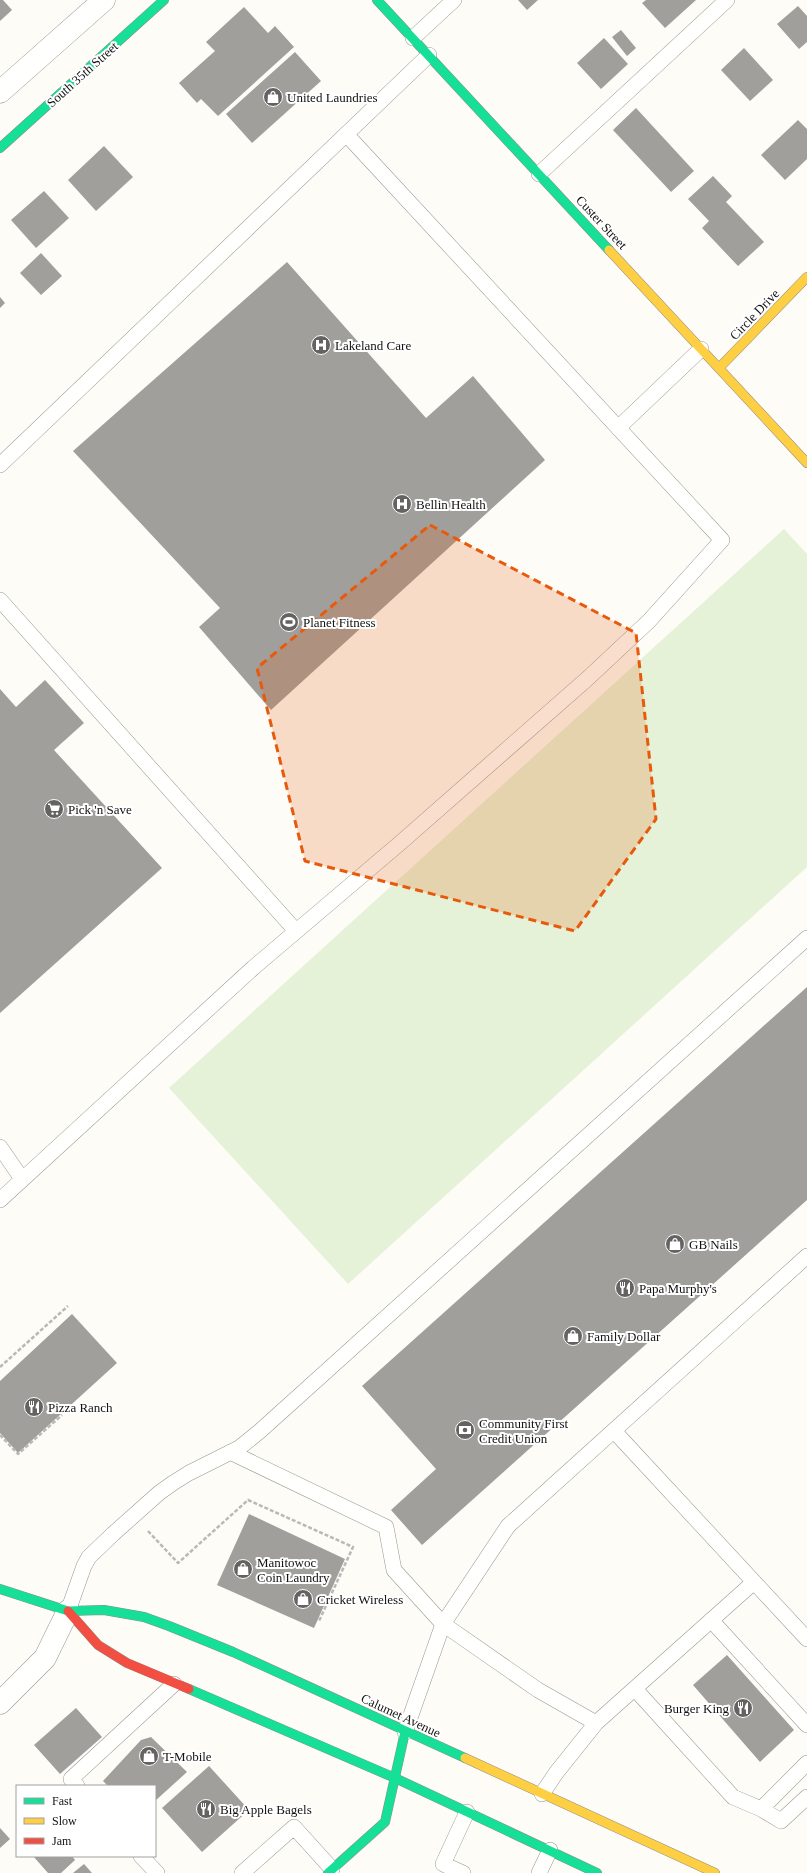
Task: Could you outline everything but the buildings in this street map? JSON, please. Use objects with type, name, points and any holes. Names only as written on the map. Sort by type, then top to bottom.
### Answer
[{"type":"main road","name":"South 35th Street","points":[[0,148],[164,0]]},
{"type":"main road","name":"Custer Street","points":[[377,0],[807,463]]},
{"type":"main road","name":"Circle Drive","points":[[719,368],[807,277]]},
{"type":"main road","name":"Calumet Avenue","points":[[0,1589],[68,1610],[118,1612],[144,1617],[169,1626],[233,1652],[714,1873]]},
{"type":"main road","points":[[68,1610],[92,1639],[106,1651],[127,1663],[395,1778],[550,1850],[590,1871]]},
{"type":"main road","points":[[330,1871],[385,1822],[405,1732]]},
{"type":"street","points":[[0,92],[104,0]]},
{"type":"street","points":[[0,1704],[45,1658],[68,1610]]},
{"type":"lane","points":[[413,38],[454,0]]},
{"type":"lane","points":[[539,174],[727,0]]},
{"type":"lane","points":[[0,465],[429,55]]},
{"type":"lane","points":[[0,1200],[253,968],[399,844],[587,679],[649,621],[722,540],[346,134]]},
{"type":"lane","points":[[618,428],[701,349]]},
{"type":"lane","points":[[0,600],[296,932]]},
{"type":"lane","points":[[68,1610],[84,1566],[89,1557],[134,1515],[189,1472],[230,1452],[260,1431],[807,938]]},
{"type":"lane","points":[[0,1147],[22,1180]]},
{"type":"lane","points":[[405,1732],[443,1624],[508,1526],[807,1256]]},
{"type":"lane","points":[[614,1431],[807,1639]]},
{"type":"lane","points":[[230,1452],[386,1528],[394,1570],[443,1624],[538,1690],[596,1723]]},
{"type":"lane","points":[[542,1794],[556,1773],[596,1723],[754,1582]]},
{"type":"lane","points":[[711,1620],[807,1725]]},
{"type":"lane","points":[[76,1785],[70,1779],[174,1684]]},
{"type":"lane","points":[[635,1689],[733,1797],[761,1809],[781,1821],[807,1797]]},
{"type":"lane","points":[[761,1809],[807,1763]]},
{"type":"lane","points":[[463,1873],[443,1864],[467,1812]]},
{"type":"lane","points":[[242,1873],[294,1827],[330,1871]]},
{"type":"lane","points":[[539,1873],[550,1850]]},
{"type":"lane","points":[[142,1857],[157,1873]]},
{"type":"path","points":[[0,1366],[68,1306]]},
{"type":"path","points":[[0,1435],[18,1454],[62,1415]]},
{"type":"path","points":[[134,1515],[178,1563],[248,1500],[353,1547],[319,1621]]},
{"type":"highlighted area","points":[[430,525],[636,633],[656,819],[575,931],[305,861],[257,668]]},
{"type":"green space","points":[[784,529],[807,554],[807,867],[348,1284],[169,1088]]},
{"type":"traffic: fast","points":[[0,148],[164,0]]},
{"type":"traffic: fast","points":[[377,0],[609,250]]},
{"type":"traffic: fast","points":[[0,1589],[68,1611],[104,1610],[144,1617],[169,1626],[233,1652],[465,1758]]},
{"type":"traffic: fast","points":[[189,1689],[395,1778],[597,1873]]},
{"type":"traffic: fast","points":[[328,1873],[385,1822],[405,1732]]},
{"type":"traffic: slow","points":[[609,250],[807,463]]},
{"type":"traffic: slow","points":[[719,368],[807,277]]},
{"type":"traffic: slow","points":[[465,1758],[715,1873]]},
{"type":"traffic: jam","points":[[68,1611],[98,1645],[127,1663],[189,1689]]},
{"type":"place","name":"United Laundries","points":[[273,97]]},
{"type":"place","name":"Lakeland Care","points":[[321,345]]},
{"type":"place","name":"Bellin Health","points":[[402,504]]},
{"type":"place","name":"Planet Fitness","points":[[289,622]]},
{"type":"place","name":"Pick 'n Save","points":[[54,809]]},
{"type":"place","name":"GB Nails","points":[[675,1244]]},
{"type":"place","name":"Papa Murphy's","points":[[625,1288]]},
{"type":"place","name":"Family Dollar","points":[[573,1336]]},
{"type":"place","name":"Pizza Ranch","points":[[34,1407]]},
{"type":"place","name":"Community First Credit Union","points":[[465,1430]]},
{"type":"place","name":"Manitowoc Coin Laundry","points":[[243,1569]]},
{"type":"place","name":"Cricket Wireless","points":[[303,1599]]},
{"type":"place","name":"Burger King","points":[[743,1708]]},
{"type":"place","name":"T-Mobile","points":[[149,1756]]},
{"type":"place","name":"Big Apple Bagels","points":[[206,1809]]}]
